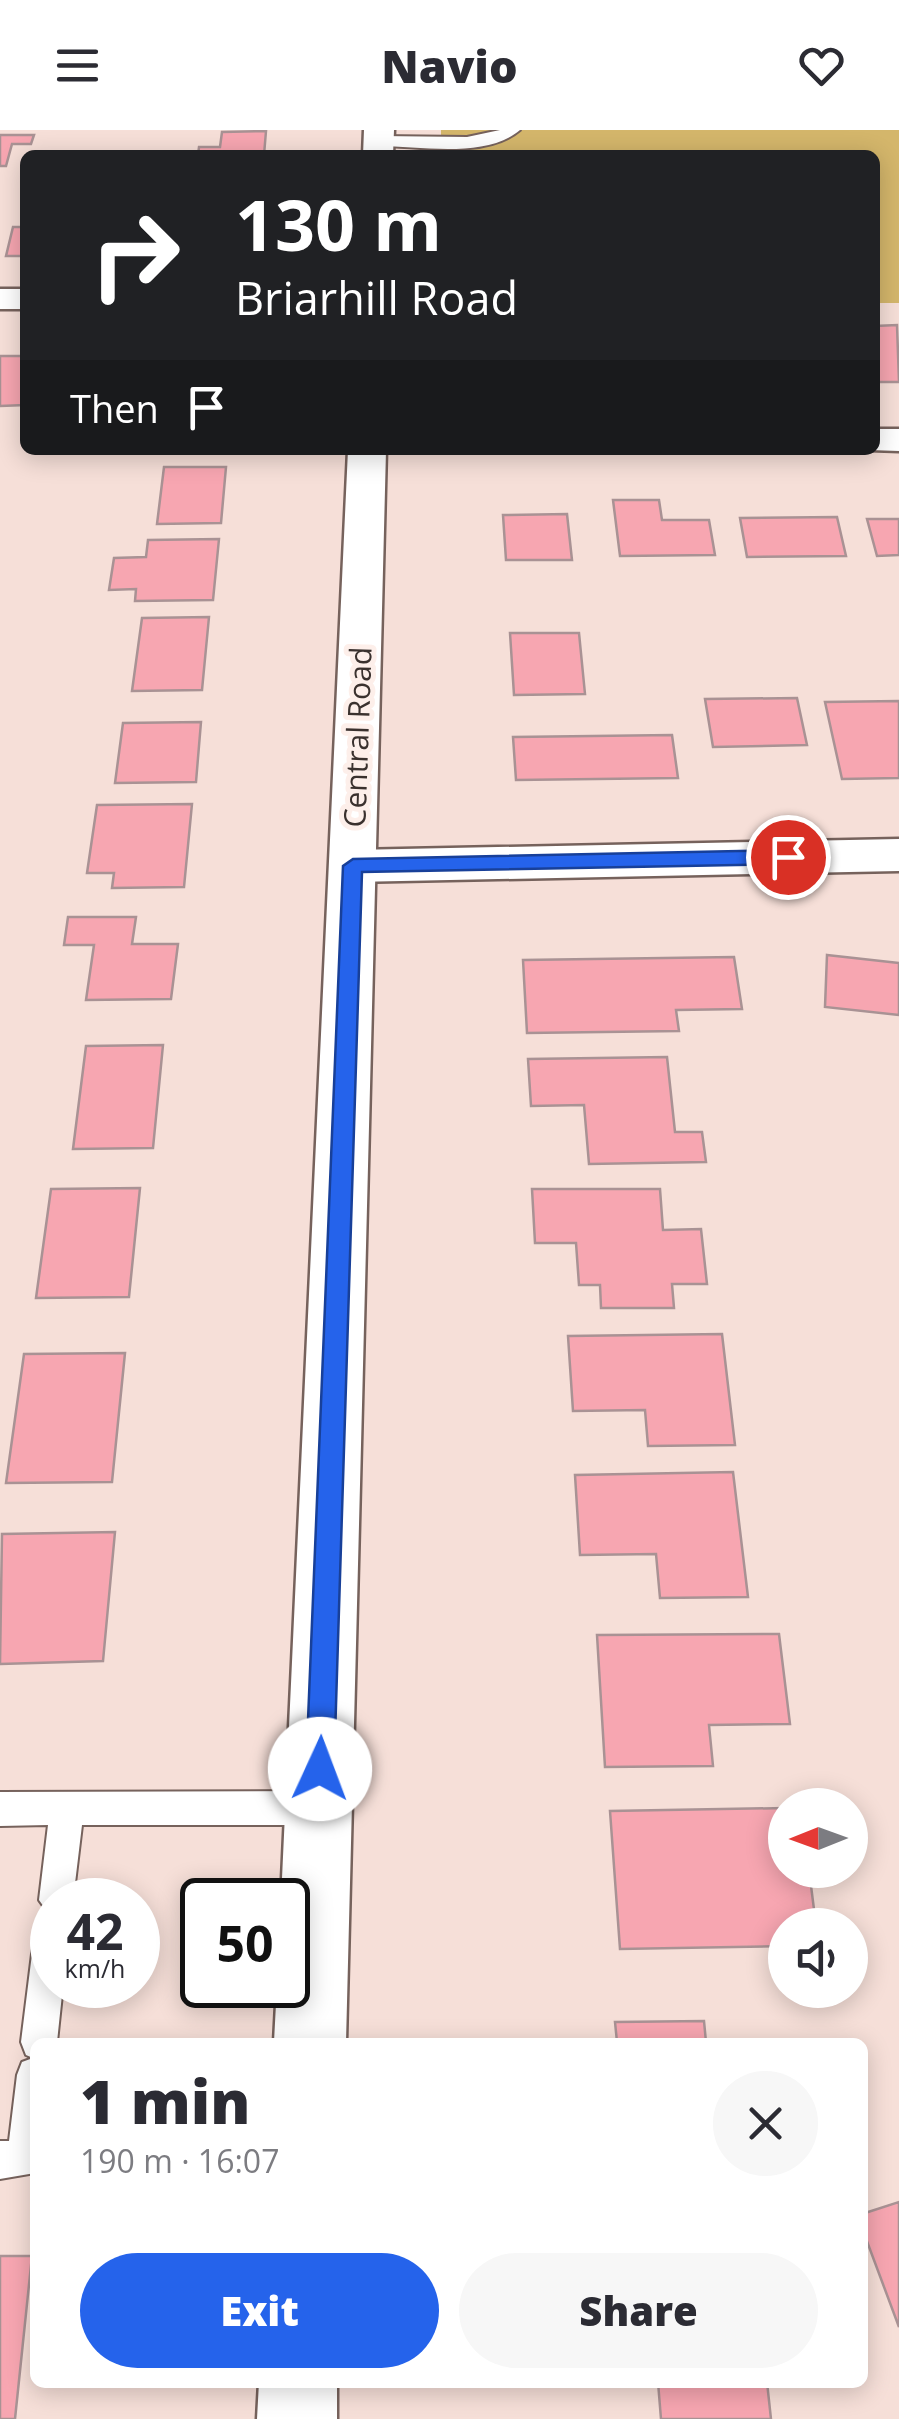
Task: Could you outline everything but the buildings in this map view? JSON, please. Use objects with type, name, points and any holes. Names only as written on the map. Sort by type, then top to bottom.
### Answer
[{"type":"main road","name":"Central Road","points":[[310,2038],[367,455]]},
{"type":"main road","points":[[353,866],[899,855]]},
{"type":"main road","points":[[296,2419],[298,2388]]},
{"type":"lane","points":[[379,142],[474,140],[503,137],[512,130]]},
{"type":"lane","points":[[59,1878],[67,1808]]},
{"type":"lane","points":[[0,1809],[318,1808]]},
{"type":"lane","points":[[39,2038],[43,2008]]},
{"type":"lane","points":[[0,2160],[25,2159],[30,2117]]},
{"type":"shaded area","points":[[441,130],[899,130],[899,303],[880,303],[880,150],[441,150]]},
{"type":"route","points":[[320,1769],[353,866],[788,857]]}]
